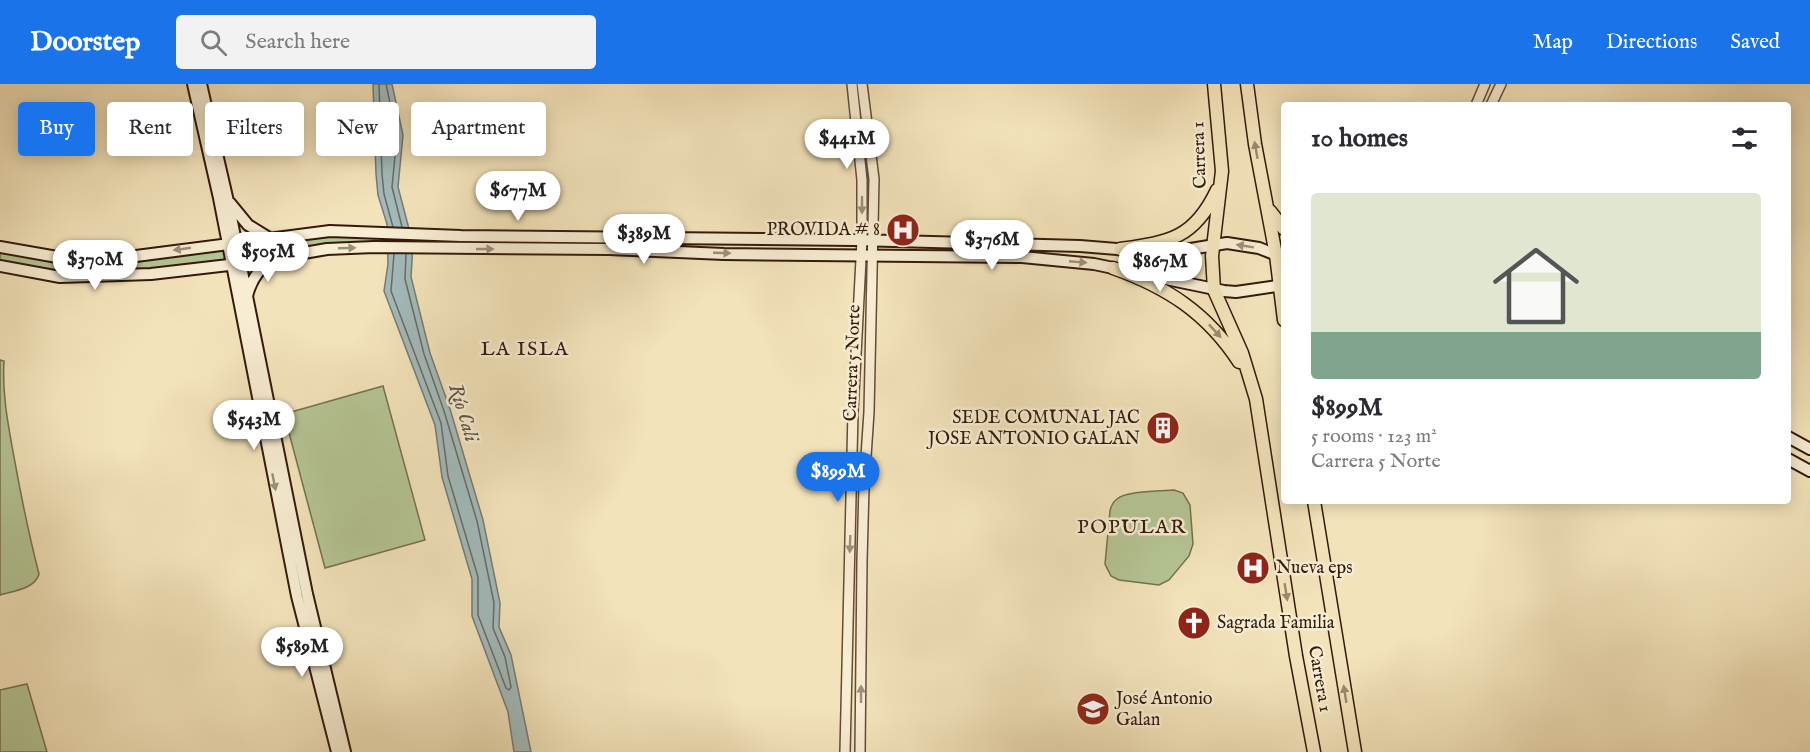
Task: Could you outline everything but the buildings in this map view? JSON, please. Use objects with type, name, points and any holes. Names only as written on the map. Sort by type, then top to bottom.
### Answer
[{"type":"main road","points":[[193,84],[232,243],[297,596],[337,752]]},
{"type":"main road","points":[[201,84],[227,197],[232,243]]},
{"type":"main road","name":"Carrera 1","points":[[1214,84],[1222,171],[1211,263],[1214,290],[1242,353],[1253,386],[1296,656],[1314,752]]},
{"type":"main road","points":[[1246,84],[1267,207],[1280,257]]},
{"type":"main road","points":[[1120,249],[1165,242],[1184,232],[1207,209],[1217,191],[1222,171]]},
{"type":"main road","points":[[227,197],[248,225],[269,238]]},
{"type":"main road","points":[[1267,207],[1281,225]]},
{"type":"main road","points":[[0,247],[63,258],[96,259],[330,231],[460,236],[1080,246],[1166,253],[1227,243],[1259,248],[1280,257]]},
{"type":"main road","points":[[0,266],[34,274],[71,277],[151,274],[236,264],[327,249],[427,247],[1022,257],[1094,264],[1214,290],[1236,292],[1281,286]]},
{"type":"main road","points":[[247,299],[255,276],[261,268],[278,257]]},
{"type":"main road","points":[[236,264],[247,299],[307,594],[345,752]]},
{"type":"main road","points":[[1113,268],[1142,278],[1170,293],[1198,313],[1230,348],[1253,386]]},
{"type":"main road","points":[[1791,439],[1810,449]]},
{"type":"main road","points":[[1791,461],[1810,471]]},
{"type":"main road","name":"Carrera 1","points":[[1314,504],[1355,752]]},
{"type":"street","name":"Carrera 5 Norte","points":[[852,84],[868,241]]},
{"type":"street","name":"Carrera 5 Norte","points":[[860,752],[863,497],[869,412],[868,241],[874,179],[862,84]]},
{"type":"street","points":[[1477,102],[1485,84]]},
{"type":"street","points":[[1492,102],[1501,84]]},
{"type":"street","name":"Carrera 5 Norte","points":[[845,752],[853,412],[868,255]]},
{"type":"green space","points":[[375,232],[374,247],[240,264],[235,242]]},
{"type":"green space","points":[[228,243],[232,265],[104,277],[0,266],[0,247],[63,258]]},
{"type":"green space","points":[[0,360],[4,361],[5,397],[10,433],[25,516],[39,574],[37,579],[28,586],[0,595]]},
{"type":"green space","points":[[383,386],[425,540],[325,568],[284,414]]},
{"type":"green space","points":[[1174,490],[1183,493],[1190,505],[1193,544],[1189,556],[1169,580],[1159,585],[1119,580],[1111,576],[1105,564],[1110,511],[1113,503],[1128,494]]},
{"type":"green space","points":[[27,684],[47,752],[0,752],[0,690]]},
{"type":"water","points":[[373,84],[392,84],[396,102],[374,102]]},
{"type":"water","points":[[399,116],[403,135],[398,187],[413,244],[411,277],[430,353],[450,409],[483,520],[500,603],[499,627],[511,655],[531,752],[514,752],[508,712],[472,616],[472,579],[442,477],[435,425],[384,291],[388,264],[387,224],[378,195],[375,156],[399,156]]},
{"type":"place","name":"PROVIDA # 8","points":[[903,230]]},
{"type":"place","name":"SEDE COMUNAL JAC JOSE ANTONIO GALAN","points":[[1163,428]]},
{"type":"place","name":"Nueva eps","points":[[1253,568]]},
{"type":"place","name":"Sagrada Familia","points":[[1194,623]]},
{"type":"place","name":"José Antonio Galan","points":[[1093,709]]},
{"type":"district","name":"LA ISLA","points":[[525,349]]},
{"type":"district","name":"POPULAR","points":[[1132,527]]},
{"type":"water label","name":"Río Cali","points":[[463,413]]}]
